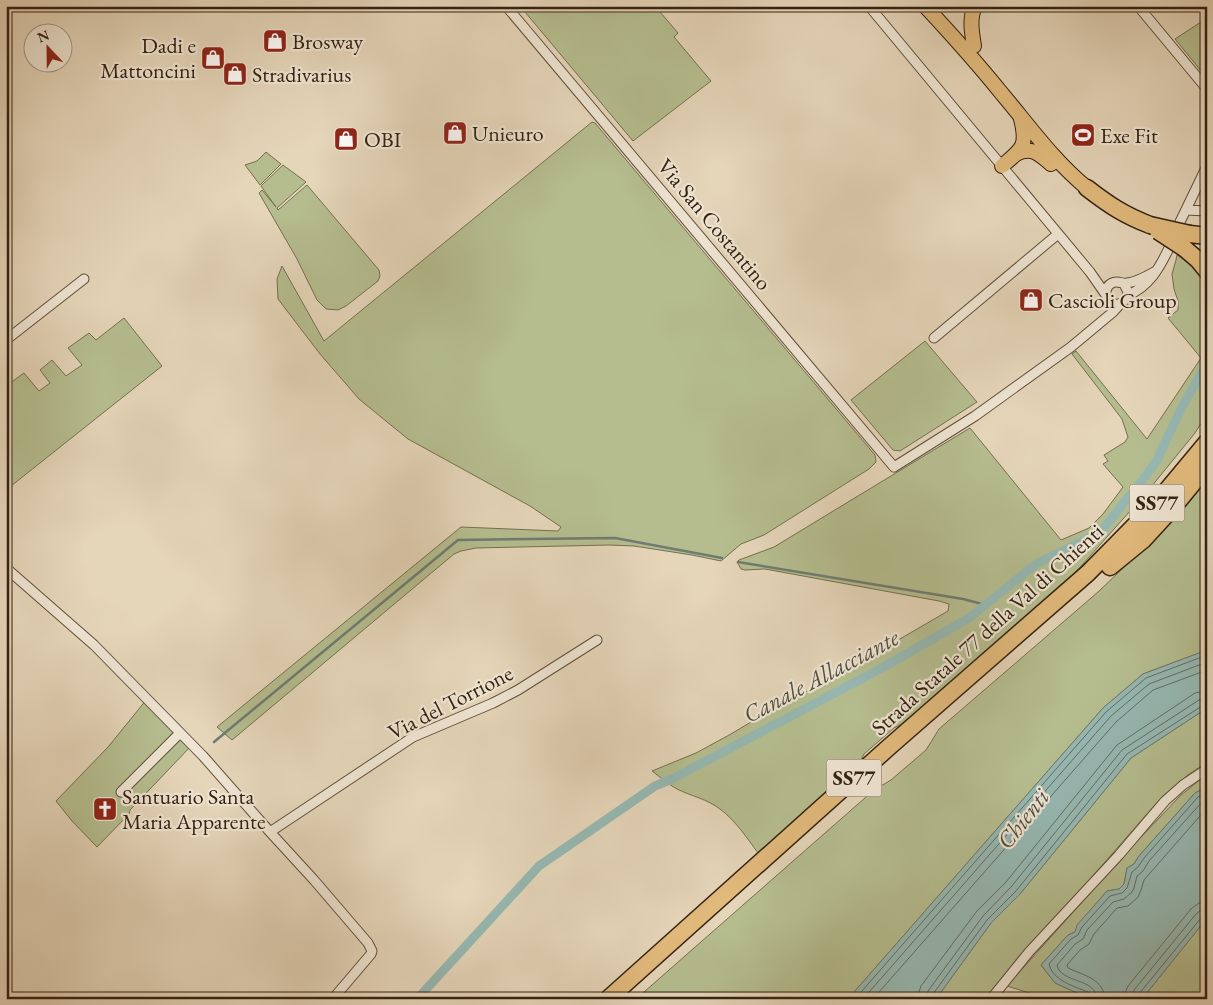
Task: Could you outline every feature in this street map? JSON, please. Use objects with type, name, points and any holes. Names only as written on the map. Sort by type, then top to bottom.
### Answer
[{"type":"highway","points":[[1081,184],[1113,208],[1129,217],[1181,239],[1207,253]]},
{"type":"highway","points":[[1181,239],[1207,236]]},
{"type":"highway","points":[[1181,239],[1207,271]]},
{"type":"highway","points":[[1106,563],[1125,526],[1166,482],[1207,430]]},
{"type":"highway","name":"Strada Statale 77 della Val di Chienti","points":[[608,999],[889,747],[1046,611],[1106,563],[1207,442]]},
{"type":"highway","name":"Strada Statale 77 della Val di Chienti","points":[[624,999],[893,758],[1053,619],[1106,563],[1172,501],[1207,459]]},
{"type":"highway","points":[[1106,563],[1143,540],[1207,466]]},
{"type":"main road","points":[[925,6],[975,60],[1056,160],[1081,184]]},
{"type":"main road","points":[[937,6],[974,46],[1032,118],[1081,184]]},
{"type":"main road","points":[[974,46],[971,23],[975,6]]},
{"type":"main road","points":[[1002,166],[1021,148],[1025,137],[1020,116]]},
{"type":"main road","points":[[1016,154],[1025,151],[1041,154],[1053,166],[1081,184]]},
{"type":"street","name":"Via San Costantino","points":[[506,6],[894,467],[975,416],[1071,347],[1102,321]]},
{"type":"street","points":[[869,6],[1090,272],[1108,298],[1115,304],[1121,303]]},
{"type":"street","points":[[1138,6],[1207,89]]},
{"type":"street","points":[[1128,295],[1136,292],[1146,284],[1181,239],[1186,210],[1207,166]]},
{"type":"street","points":[[1186,210],[1207,211]]},
{"type":"street","points":[[934,338],[1058,234]]},
{"type":"street","points":[[1124,284],[1140,280],[1156,271]]},
{"type":"street","points":[[1090,272],[1107,281],[1121,282],[1128,289],[1128,295],[1124,302],[1102,321]]},
{"type":"street","points":[[6,340],[84,279]]},
{"type":"street","points":[[1102,321],[1108,298],[1107,288],[1114,282]]},
{"type":"street","points":[[6,568],[94,645],[203,756],[314,880],[371,948],[371,954],[337,994],[336,999]]},
{"type":"street","name":"Via del Torrione","points":[[270,832],[414,737],[518,690],[598,640]]},
{"type":"street","points":[[121,792],[180,733]]},
{"type":"street","points":[[991,999],[1029,952],[1119,855],[1165,801],[1183,785],[1207,769]]},
{"type":"green space","points":[[520,6],[655,6],[678,33],[674,37],[711,81],[633,141]]},
{"type":"green space","points":[[1207,18],[1207,78],[1175,39]]},
{"type":"green space","points":[[592,122],[595,123],[875,455],[876,462],[869,469],[764,535],[741,544],[721,561],[634,546],[609,545],[476,548],[454,554],[232,740],[217,727],[461,527],[558,531],[561,527],[530,506],[408,439],[359,399],[320,354],[278,299],[277,279],[282,266],[324,341]]},
{"type":"green space","points":[[266,152],[281,164],[260,185],[245,165],[257,161]]},
{"type":"green space","points":[[283,165],[306,182],[277,208],[278,210],[307,185],[379,270],[380,276],[378,281],[338,310],[326,309],[317,300],[297,259],[259,193],[262,190],[276,207],[261,186]]},
{"type":"green space","points":[[1177,255],[1194,267],[1207,284],[1207,414],[1195,433],[1147,492],[1066,583],[910,720],[894,728],[864,754],[858,766],[758,853],[736,824],[720,809],[677,789],[652,771],[696,753],[857,664],[948,611],[949,604],[939,601],[765,569],[745,570],[741,569],[737,562],[774,547],[970,428],[1061,540],[1089,528],[1103,514],[1123,487],[1103,464],[1108,461],[1104,455],[1125,442],[1128,437],[1122,419],[1072,354],[1076,351],[1147,439],[1201,358],[1168,318],[1178,310],[1172,274]]},
{"type":"green space","points":[[124,318],[162,366],[6,490],[6,405],[8,403],[6,401],[6,386],[24,373],[39,391],[50,383],[40,370],[52,360],[66,376],[82,365],[68,348],[89,333],[96,340]]},
{"type":"green space","points":[[925,341],[977,402],[900,451],[893,450],[851,400]]},
{"type":"green space","points":[[1207,476],[1207,650],[1143,674],[1103,708],[848,999],[636,999],[874,790],[891,780],[926,750],[939,729],[1098,592],[1140,552]]},
{"type":"green space","points":[[147,699],[192,745],[97,847],[56,801],[108,747]]},
{"type":"green space","points":[[1207,708],[1207,762],[1161,798],[985,999],[936,999],[991,923],[1020,894],[1131,758]]},
{"type":"green space","points":[[1207,774],[1207,787],[1195,793],[1134,864],[1127,868],[1124,884],[1119,889],[1107,891],[1078,925],[1075,932],[1068,935],[1041,965],[1055,983],[1086,997],[1109,999],[1048,999],[1007,986],[1125,854],[1180,796]]},
{"type":"green space","points":[[1207,918],[1207,991],[1200,999],[1142,999]]},
{"type":"water","name":"Chienti","points":[[1207,650],[1207,708],[1131,758],[1020,894],[991,923],[936,999],[848,999],[1103,708],[1143,674]]},
{"type":"water","points":[[1207,787],[1207,918],[1142,999],[1086,997],[1055,983],[1041,965],[1068,935],[1075,932],[1077,925],[1107,891],[1119,889],[1124,884],[1127,868],[1134,864],[1195,793]]},
{"type":"waterway","name":"Canale Allacciante","points":[[419,997],[539,866],[655,786],[672,779],[882,668],[969,618],[1036,564],[1101,532],[1157,460],[1181,409],[1207,363]]},
{"type":"waterway","points":[[214,742],[458,540],[615,538],[722,558]]},
{"type":"waterway","points":[[738,562],[963,599],[986,605]]},
{"type":"place","name":"Brosway","points":[[275,41]]},
{"type":"place","name":"Dadi e Mattoncini","points":[[213,58]]},
{"type":"place","name":"Stradivarius","points":[[235,74]]},
{"type":"place","name":"Unieuro","points":[[455,133]]},
{"type":"place","name":"Exe Fit","points":[[1083,135]]},
{"type":"place","name":"OBI","points":[[346,139]]},
{"type":"place","name":"Cascioli Group","points":[[1031,300]]},
{"type":"place","name":"Santuario Santa Maria Apparente","points":[[105,809]]}]
